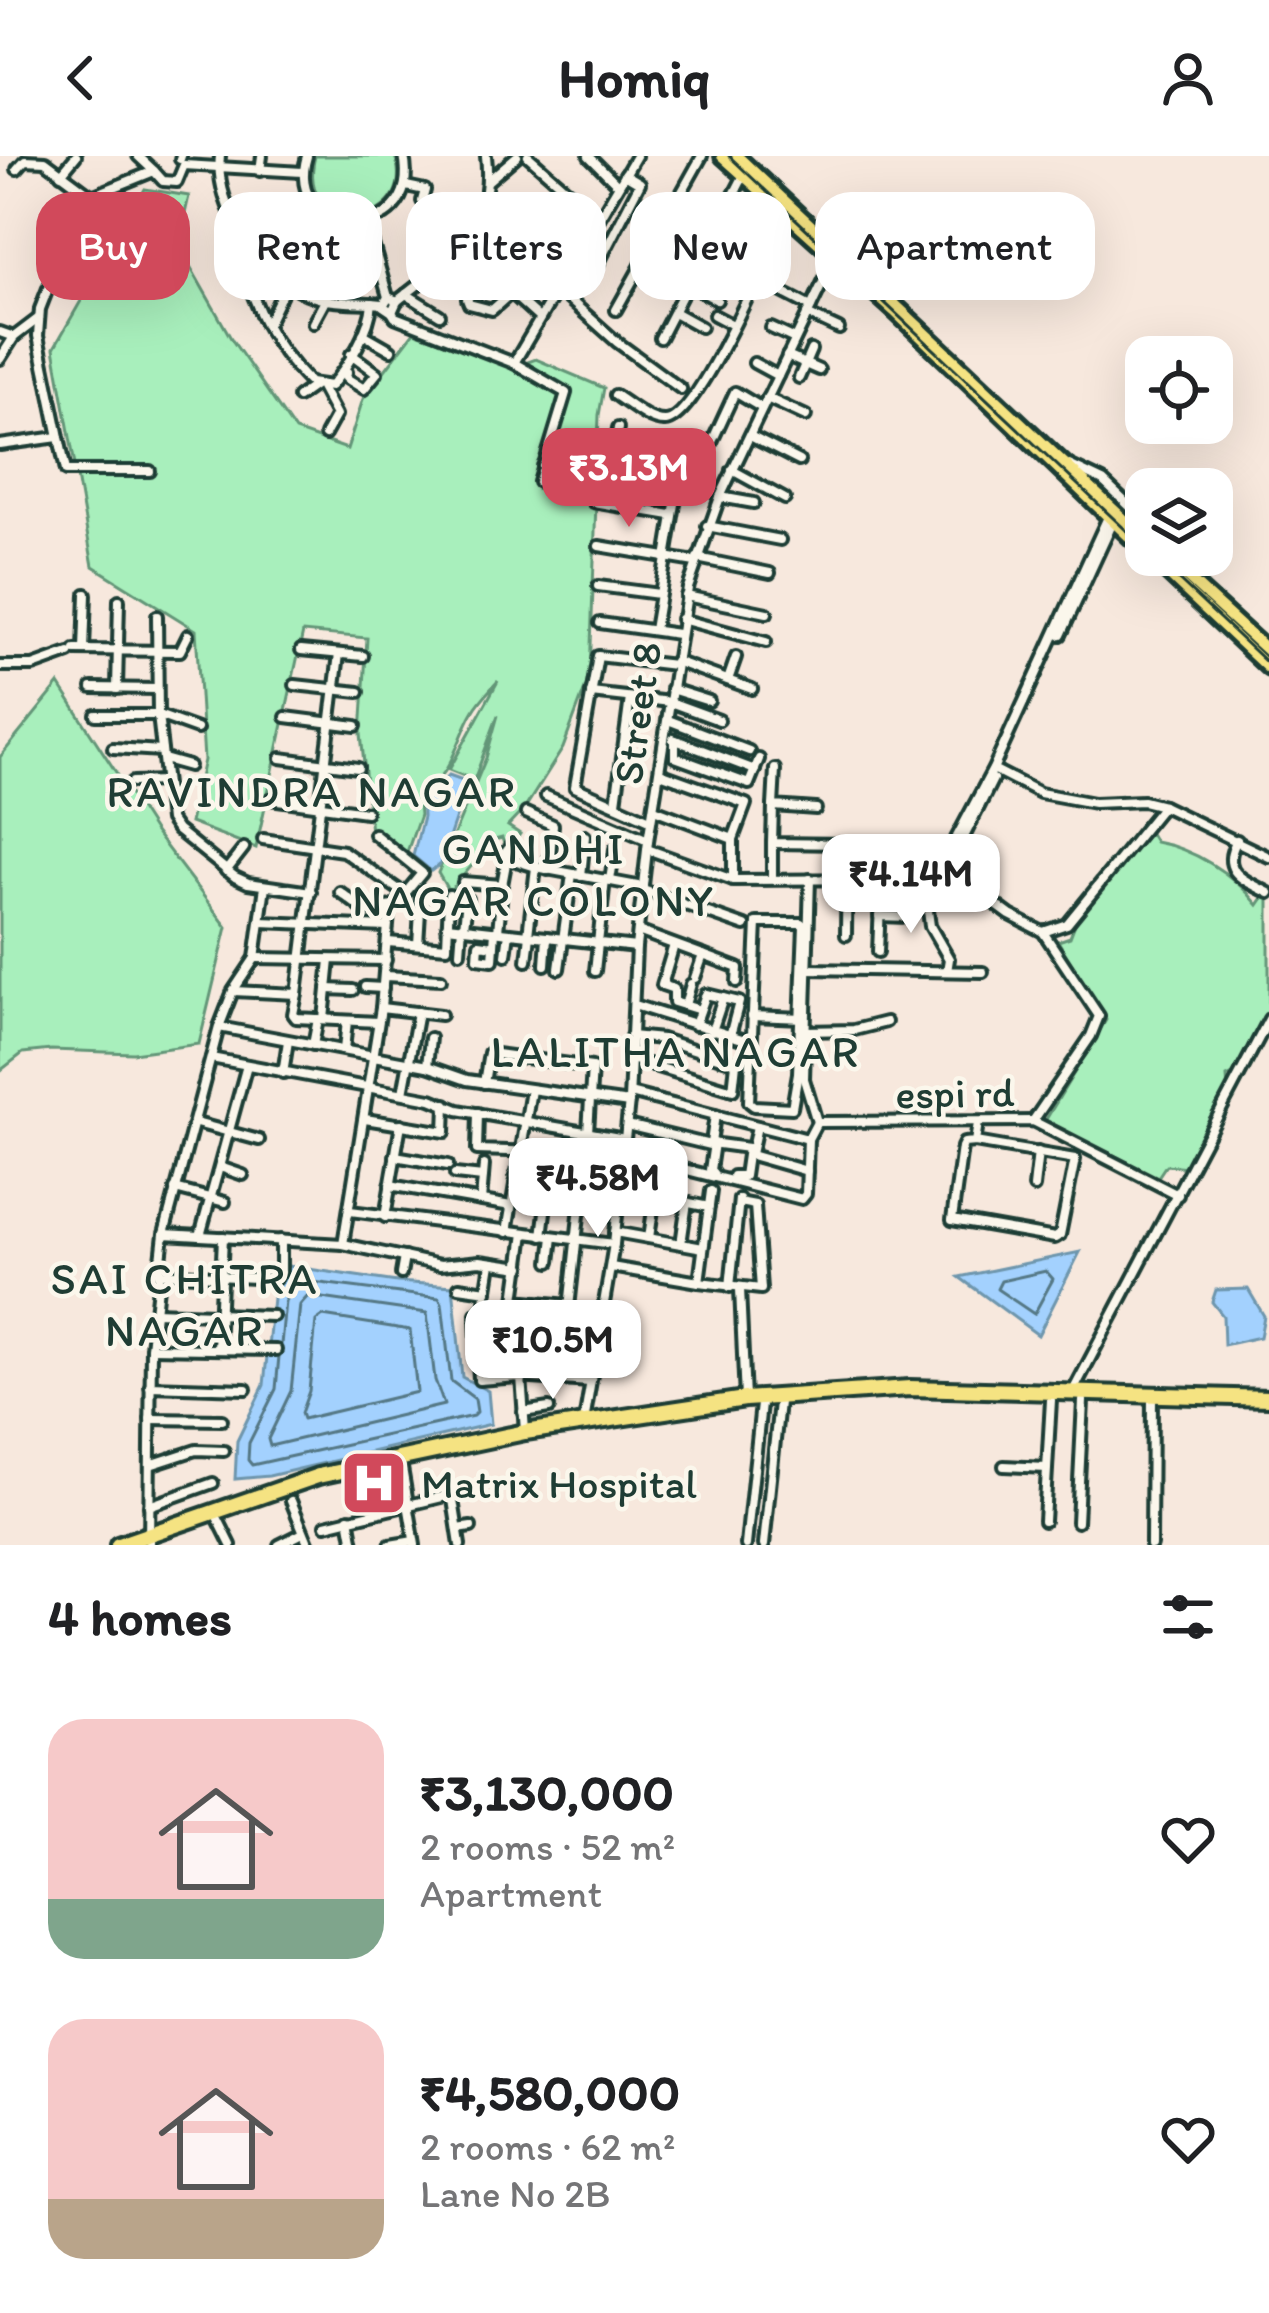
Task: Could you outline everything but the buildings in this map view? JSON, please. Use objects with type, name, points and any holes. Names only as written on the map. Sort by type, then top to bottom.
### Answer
[{"type":"highway","points":[[118,1545],[148,1541],[296,1491],[525,1432],[753,1402],[916,1388],[1075,1398],[1269,1401]]},
{"type":"highway","points":[[753,1402],[827,1394],[1075,1398]]},
{"type":"highway","points":[[148,1541],[296,1491],[401,1462],[584,1425]]},
{"type":"main road","points":[[722,156],[762,192]]},
{"type":"main road","points":[[737,156],[1012,418],[1125,533]]},
{"type":"main road","points":[[791,218],[815,239]]},
{"type":"main road","points":[[882,300],[1125,520]]},
{"type":"main road","points":[[1170,576],[1269,669]]},
{"type":"main road","points":[[1186,576],[1269,652]]},
{"type":"street","points":[[61,174],[76,156]]},
{"type":"street","points":[[138,156],[171,184],[182,178],[181,159],[218,169],[302,172]]},
{"type":"street","points":[[220,156],[218,169],[226,192]]},
{"type":"street","points":[[260,171],[262,156]]},
{"type":"street","points":[[307,156],[302,172],[307,192]]},
{"type":"street","points":[[382,216],[391,211],[406,186],[404,156]]},
{"type":"street","points":[[486,192],[487,156]]},
{"type":"street","points":[[489,180],[517,156]]},
{"type":"street","points":[[529,156],[567,192]]},
{"type":"street","points":[[589,156],[618,185]]},
{"type":"street","points":[[606,206],[636,156]]},
{"type":"street","points":[[616,310],[701,156]]},
{"type":"street","points":[[17,169],[35,158],[86,192]]},
{"type":"street","points":[[102,192],[154,171]]},
{"type":"street","points":[[606,249],[640,183],[625,174]]},
{"type":"street","points":[[735,192],[744,175]]},
{"type":"street","points":[[406,186],[424,192]]},
{"type":"street","points":[[382,288],[385,310],[395,317],[514,363],[566,393],[540,484],[572,496]]},
{"type":"street","points":[[330,300],[345,304],[385,301],[406,294]]},
{"type":"street","name":"Street 8","points":[[584,1425],[616,1232],[629,1098],[636,946],[651,820],[671,738],[668,720],[681,619],[707,526],[815,298]]},
{"type":"street","points":[[791,299],[839,328]]},
{"type":"street","points":[[46,300],[38,336],[66,472],[150,471]]},
{"type":"street","points":[[254,300],[291,364],[318,386],[336,415],[325,434]]},
{"type":"street","points":[[267,326],[279,300]]},
{"type":"street","points":[[313,322],[325,300]]},
{"type":"street","points":[[416,300],[440,315]]},
{"type":"street","points":[[468,300],[492,310],[503,300]]},
{"type":"street","points":[[519,300],[539,318]]},
{"type":"street","points":[[514,363],[552,300]]},
{"type":"street","points":[[568,300],[681,389]]},
{"type":"street","points":[[660,338],[680,300]]},
{"type":"street","points":[[615,395],[657,421],[676,418],[714,366],[745,300]]},
{"type":"street","points":[[354,356],[377,371],[367,388],[345,377],[363,334],[385,301]]},
{"type":"street","points":[[674,312],[700,327]]},
{"type":"street","points":[[714,315],[733,325]]},
{"type":"street","points":[[0,359],[14,337],[39,318]]},
{"type":"street","points":[[667,327],[676,333]]},
{"type":"street","points":[[771,328],[795,339]]},
{"type":"street","points":[[0,332],[14,337]]},
{"type":"street","points":[[363,334],[391,350]]},
{"type":"street","points":[[799,378],[811,350]]},
{"type":"street","points":[[298,397],[318,386],[331,386],[354,356]]},
{"type":"street","points":[[787,356],[819,370]]},
{"type":"street","points":[[754,364],[778,376]]},
{"type":"street","points":[[618,428],[607,465],[699,473],[731,390],[806,416]]},
{"type":"street","points":[[750,436],[799,461]]},
{"type":"street","points":[[0,445],[58,437]]},
{"type":"street","points":[[1066,463],[1103,481],[1125,502]]},
{"type":"street","points":[[543,466],[567,474]]},
{"type":"street","points":[[732,470],[784,499]]},
{"type":"street","points":[[654,630],[680,474]]},
{"type":"street","points":[[720,496],[754,503]]},
{"type":"street","points":[[593,502],[671,515]]},
{"type":"street","points":[[944,866],[1012,735],[1110,519]]},
{"type":"street","points":[[707,526],[780,540]]},
{"type":"street","points":[[598,547],[770,572]]},
{"type":"street","points":[[598,586],[659,594]]},
{"type":"street","points":[[76,651],[86,594]]},
{"type":"street","points":[[686,596],[767,613]]},
{"type":"street","points":[[117,689],[119,600]]},
{"type":"street","points":[[157,616],[158,715],[170,820],[226,871],[248,883],[310,892]]},
{"type":"street","points":[[681,619],[766,642]]},
{"type":"street","points":[[600,623],[678,634]]},
{"type":"street","points":[[0,666],[33,666],[76,651],[182,650],[188,635]]},
{"type":"street","points":[[301,650],[363,656]]},
{"type":"street","points":[[339,654],[294,1016],[378,1022]]},
{"type":"street","points":[[651,820],[575,787],[598,656],[675,663],[752,689]]},
{"type":"street","points":[[728,680],[736,657]]},
{"type":"street","points":[[295,685],[359,692]]},
{"type":"street","points":[[92,688],[158,689]]},
{"type":"street","points":[[671,689],[709,701]]},
{"type":"street","points":[[591,693],[670,701],[719,720]]},
{"type":"street","points":[[616,803],[630,697]]},
{"type":"street","points":[[96,715],[158,715],[196,729]]},
{"type":"street","points":[[286,717],[356,726]]},
{"type":"street","points":[[668,720],[749,751]]},
{"type":"street","points":[[947,971],[949,959],[930,926],[926,895],[998,771],[1012,735]]},
{"type":"street","points":[[671,738],[755,770]]},
{"type":"street","points":[[671,738],[676,757],[749,784],[759,759]]},
{"type":"street","points":[[113,748],[163,755],[189,766]]},
{"type":"street","points":[[281,758],[358,768]]},
{"type":"street","points":[[772,877],[775,769]]},
{"type":"street","points":[[998,771],[1040,793],[1094,802],[1143,800],[1163,806],[1269,857]]},
{"type":"street","points":[[660,773],[746,804],[733,839],[733,880]]},
{"type":"street","points":[[133,782],[165,781]]},
{"type":"street","points":[[546,796],[733,880],[880,879],[900,882],[926,895]]},
{"type":"street","points":[[270,799],[365,812]]},
{"type":"street","points":[[773,806],[816,809]]},
{"type":"street","points":[[1043,932],[1067,924],[1163,806]]},
{"type":"street","points":[[654,809],[733,839]]},
{"type":"street","points":[[526,813],[553,826],[548,870]]},
{"type":"street","points":[[344,1244],[381,1008],[387,926],[393,906],[422,873],[374,834]]},
{"type":"street","points":[[559,969],[584,836]]},
{"type":"street","points":[[262,839],[343,851],[405,894]]},
{"type":"street","points":[[1237,840],[1230,869],[1269,893]]},
{"type":"street","points":[[772,843],[847,844],[846,935]]},
{"type":"street","points":[[512,844],[503,856],[643,889],[746,926]]},
{"type":"street","points":[[226,871],[244,848]]},
{"type":"street","points":[[595,971],[615,849]]},
{"type":"street","points":[[463,881],[502,885],[507,858]]},
{"type":"street","points":[[944,866],[1010,915],[1043,932],[1100,1021],[1033,1121]]},
{"type":"street","points":[[527,961],[536,867]]},
{"type":"street","points":[[805,978],[802,924],[758,922],[750,1104],[794,1107],[801,1073],[810,879]]},
{"type":"street","points":[[878,952],[880,879]]},
{"type":"street","points":[[148,1541],[150,1386],[164,1234],[219,1027],[233,991],[255,958],[265,886]]},
{"type":"street","points":[[340,892],[364,910],[393,906]]},
{"type":"street","points":[[418,944],[422,894]]},
{"type":"street","points":[[388,942],[447,947],[449,895]]},
{"type":"street","points":[[460,952],[467,899]]},
{"type":"street","points":[[494,946],[502,900]]},
{"type":"street","points":[[879,916],[908,917]]},
{"type":"street","points":[[261,922],[387,926]]},
{"type":"street","points":[[447,926],[636,946]]},
{"type":"street","points":[[638,931],[740,969],[737,982]]},
{"type":"street","points":[[506,955],[509,933]]},
{"type":"street","points":[[545,964],[547,937]]},
{"type":"street","points":[[674,945],[662,985],[674,989],[673,1001],[700,1010]]},
{"type":"street","points":[[685,1005],[703,956]]},
{"type":"street","points":[[255,958],[386,960]]},
{"type":"street","points":[[313,1045],[330,960]]},
{"type":"street","points":[[805,978],[983,972]]},
{"type":"street","points":[[365,987],[441,979]]},
{"type":"street","points":[[327,989],[353,990]]},
{"type":"street","points":[[233,991],[298,994]]},
{"type":"street","points":[[695,1025],[706,994],[723,998],[741,1004],[730,1036]]},
{"type":"street","points":[[712,1031],[723,998]]},
{"type":"street","points":[[634,1005],[742,1039]]},
{"type":"street","points":[[381,1008],[441,1015]]},
{"type":"street","points":[[403,1093],[418,1012]]},
{"type":"street","points":[[752,1016],[803,1018]]},
{"type":"street","points":[[801,1050],[803,1018]]},
{"type":"street","points":[[1077,1522],[1075,1398],[1269,1018]]},
{"type":"street","points":[[344,1050],[347,1021]]},
{"type":"street","points":[[805,1031],[854,1030],[886,1022]]},
{"type":"street","points":[[219,1027],[427,1066],[484,1083],[590,1098],[629,1098],[808,1139]]},
{"type":"street","points":[[1193,1161],[1269,1028]]},
{"type":"street","points":[[631,1059],[733,1090],[736,1063],[662,1040],[632,1036]]},
{"type":"street","points":[[427,1066],[430,1038]]},
{"type":"street","points":[[283,1072],[288,1041]]},
{"type":"street","points":[[484,1083],[489,1053],[592,1067],[588,1132]]},
{"type":"street","points":[[211,1058],[403,1093],[458,1110],[626,1138]]},
{"type":"street","points":[[200,1236],[247,1065]]},
{"type":"street","points":[[624,1154],[802,1199],[806,1197],[808,1139],[817,1123],[801,1073]]},
{"type":"street","points":[[507,1232],[531,1090]]},
{"type":"street","points":[[365,1119],[445,1132],[446,1104]]},
{"type":"street","points":[[478,1113],[477,1150],[554,1148],[607,1156]]},
{"type":"street","points":[[706,1174],[715,1115]]},
{"type":"street","name":"espi rd","points":[[817,1123],[1033,1121],[1178,1195]]},
{"type":"street","points":[[196,1123],[259,1140]]},
{"type":"street","points":[[975,1142],[978,1123]]},
{"type":"street","points":[[385,1217],[401,1124]]},
{"type":"street","points":[[627,1125],[750,1151],[807,1171]]},
{"type":"street","points":[[711,1144],[711,1173],[743,1177],[757,1126]]},
{"type":"street","points":[[975,1142],[1075,1160],[1062,1228],[1055,1238],[952,1220],[962,1148],[964,1143],[975,1142]]},
{"type":"street","points":[[746,1545],[753,1402],[735,1288],[739,1199],[750,1151]]},
{"type":"street","points":[[1034,1187],[1039,1152]]},
{"type":"street","points":[[395,1156],[448,1165]]},
{"type":"street","points":[[481,1201],[484,1165]]},
{"type":"street","points":[[220,1167],[243,1174]]},
{"type":"street","points":[[568,1318],[584,1169]]},
{"type":"street","points":[[454,1174],[483,1177]]},
{"type":"street","points":[[515,1176],[597,1186]]},
{"type":"street","points":[[549,1180],[550,1262]]},
{"type":"street","points":[[390,1186],[511,1206]]},
{"type":"street","points":[[175,1189],[225,1202]]},
{"type":"street","points":[[620,1189],[709,1207]]},
{"type":"street","points":[[699,1282],[711,1191]]},
{"type":"street","points":[[650,1238],[656,1195]]},
{"type":"street","points":[[611,1267],[758,1291],[755,1205],[739,1199]]},
{"type":"street","points":[[681,1244],[687,1202]]},
{"type":"street","points":[[350,1210],[614,1244]]},
{"type":"street","points":[[616,1232],[703,1248]]},
{"type":"street","points":[[524,1233],[515,1300],[525,1432]]},
{"type":"street","points":[[164,1234],[344,1244],[440,1265],[521,1267]]},
{"type":"street","points":[[218,1349],[223,1237]]},
{"type":"street","points":[[158,1273],[275,1279],[281,1272],[281,1240]]},
{"type":"street","points":[[400,1274],[404,1257]]},
{"type":"street","points":[[491,1263],[484,1308],[476,1314],[478,1380],[518,1377],[590,1382]]},
{"type":"street","points":[[459,1288],[487,1291]]},
{"type":"street","points":[[515,1300],[569,1305]]},
{"type":"street","points":[[154,1312],[273,1316]]},
{"type":"street","points":[[518,1336],[599,1341]]},
{"type":"street","points":[[152,1348],[276,1350]]},
{"type":"street","points":[[150,1386],[246,1390]]},
{"type":"street","points":[[1151,1545],[1152,1398]]},
{"type":"street","points":[[1044,1521],[1051,1400]]},
{"type":"street","points":[[764,1545],[779,1402]]},
{"type":"street","points":[[523,1412],[549,1408]]},
{"type":"street","points":[[150,1419],[222,1420]]},
{"type":"street","points":[[150,1465],[196,1450],[224,1450]]},
{"type":"street","points":[[390,1545],[415,1543],[401,1462]]},
{"type":"street","points":[[1004,1466],[1047,1468]]},
{"type":"street","points":[[148,1505],[214,1484]]},
{"type":"street","points":[[326,1525],[475,1489]]},
{"type":"street","points":[[296,1491],[309,1545]]},
{"type":"street","points":[[452,1493],[460,1545]]},
{"type":"street","points":[[349,1517],[354,1545]]},
{"type":"street","points":[[218,1519],[231,1545]]},
{"type":"street","points":[[458,1529],[471,1527]]},
{"type":"street","points":[[279,1545],[303,1533]]},
{"type":"green space","points":[[315,156],[395,156],[398,181],[382,205],[382,192],[317,192],[313,183]]},
{"type":"green space","points":[[190,266],[232,340],[295,431],[347,449],[363,399],[414,332],[514,367],[536,359],[604,388],[599,415],[590,675],[563,748],[508,826],[520,834],[507,853],[502,838],[494,840],[449,892],[438,873],[486,758],[498,715],[474,780],[449,770],[498,681],[473,712],[446,770],[418,793],[420,815],[407,852],[371,832],[361,734],[367,638],[303,632],[256,848],[190,823],[204,760],[196,630],[93,566],[54,348],[81,300],[190,300]]},
{"type":"green space","points":[[59,684],[154,831],[227,927],[199,1044],[133,1053],[23,1053],[0,1071],[0,757]]},
{"type":"green space","points":[[1148,830],[1155,842],[1197,856],[1224,873],[1258,905],[1265,895],[1269,898],[1269,1013],[1237,1072],[1227,1077],[1228,1091],[1189,1167],[1166,1165],[1158,1177],[1045,1121],[1106,1020],[1058,941],[1070,937],[1077,919]]},
{"type":"water","points":[[449,775],[468,782],[440,864],[431,871],[413,856],[423,817],[422,795],[435,791]]},
{"type":"water","points":[[1080,1252],[1038,1335],[959,1277]]},
{"type":"water","points":[[288,1266],[453,1286],[462,1377],[488,1391],[491,1424],[269,1476],[235,1479],[237,1441],[264,1385],[273,1298]]},
{"type":"water","points":[[1248,1289],[1264,1316],[1260,1337],[1224,1345],[1223,1316],[1212,1302],[1216,1290]]},
{"type":"railway","points":[[729,156],[1125,529]]},
{"type":"railway","points":[[1174,576],[1269,665]]},
{"type":"place","name":"Matrix Hospital","points":[[374,1483]]},
{"type":"district","name":"RAVINDRA NAGAR","points":[[312,791]]},
{"type":"district","name":"GANDHI NAGAR COLONY","points":[[534,874]]},
{"type":"district","name":"LALITHA NAGAR","points":[[676,1051]]},
{"type":"district","name":"SAI CHITRA NAGAR","points":[[185,1304]]}]
